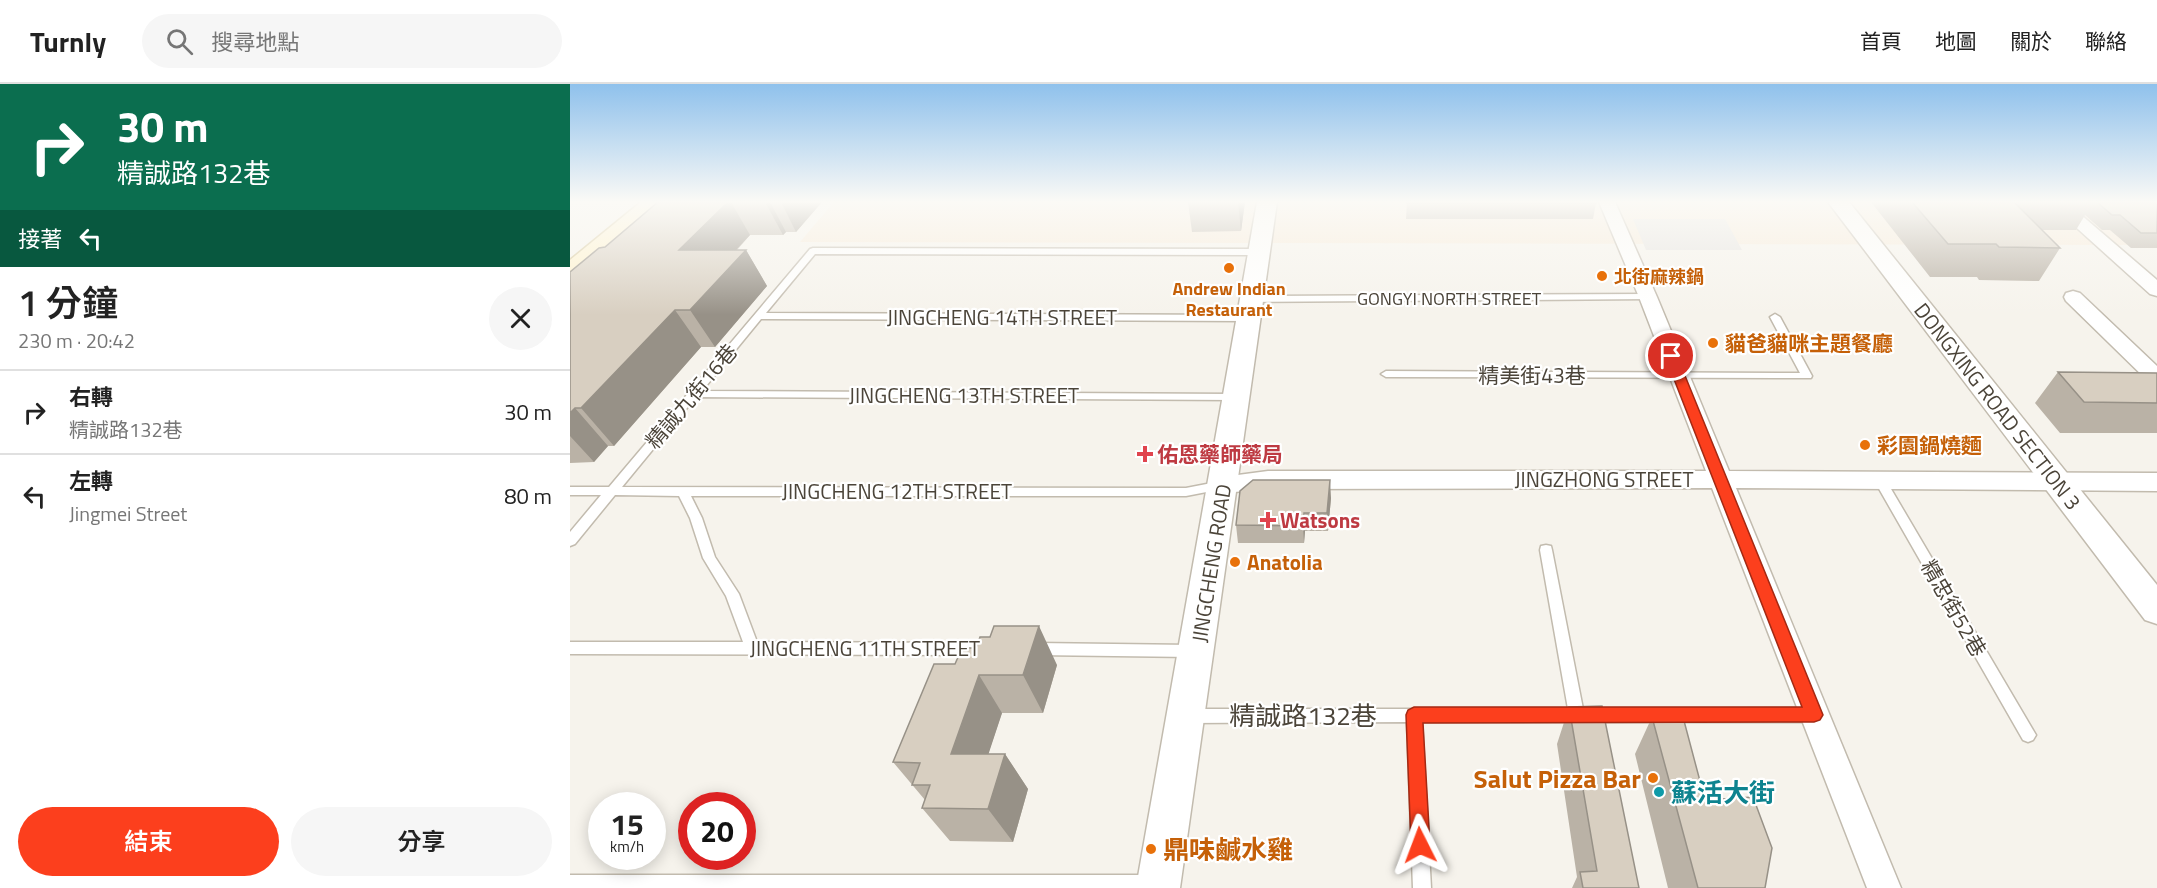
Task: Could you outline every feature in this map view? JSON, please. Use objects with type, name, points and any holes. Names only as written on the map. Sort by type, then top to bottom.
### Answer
[{"type":"main road","points":[[574,283],[625,240]]},
{"type":"street","name":"JINGCHENG ROAD","points":[[1158,886],[1187,716],[1259,240]]},
{"type":"street","points":[[1623,240],[1884,888]]},
{"type":"street","name":"DONGXING ROAD SECTION 3","points":[[1867,240],[2157,610]]},
{"type":"street","points":[[2099,240],[2157,290]]},
{"type":"street","points":[[2073,297],[2157,378]]},
{"type":"street","name":"JINGZHONG STREET","points":[[1223,484],[1268,480],[1719,479],[2157,482]]},
{"type":"lane","name":"精誠九街16巷","points":[[570,541],[813,251],[1257,252]]},
{"type":"lane","name":"GONGYI NORTH STREET","points":[[1249,309],[1648,297]]},
{"type":"lane","name":"JINGCHENG 14TH STREET","points":[[757,316],[1249,309]]},
{"type":"lane","name":"精美街43巷","points":[[1386,374],[1807,376],[1775,317]]},
{"type":"lane","name":"JINGCHENG 13TH STREET","points":[[693,394],[1235,396]]},
{"type":"lane","name":"精忠街52巷","points":[[1880,480],[2028,735]]},
{"type":"lane","name":"JINGCHENG 12TH STREET","points":[[570,491],[1186,492],[1223,484]]},
{"type":"lane","points":[[683,491],[696,518],[709,558],[732,594],[752,647]]},
{"type":"lane","points":[[1546,550],[1577,715]]},
{"type":"lane","name":"JINGCHENG 11TH STREET","points":[[570,648],[986,649]]},
{"type":"lane","points":[[1021,649],[1197,651]]},
{"type":"lane","points":[[1414,715],[1422,888]]},
{"type":"lane","name":"精誠路132巷","points":[[1187,716],[1814,715]]},
{"type":"lane","points":[[570,884],[1158,886]]},
{"type":"shaded area","points":[[802,240],[2157,240],[2157,245],[800,242]]},
{"type":"shaded area","points":[[1642,240],[1736,240],[1742,250],[1646,250]]},
{"type":"building","points":[[614,240],[690,240],[679,250],[746,250],[690,310],[675,310],[581,408],[575,408],[570,413],[570,272],[599,248],[605,247]]},
{"type":"building","points":[[1944,240],[2052,240],[2060,248],[1999,247],[1996,244],[1948,244]]},
{"type":"building","points":[[2058,372],[2157,373],[2157,403],[2084,402]]},
{"type":"building","points":[[1253,480],[1330,480],[1327,513],[1304,513],[1303,526],[1236,525],[1240,491]]},
{"type":"building","points":[[994,626],[1039,626],[1023,675],[979,675],[951,754],[1005,754],[988,809],[922,808],[930,785],[912,785],[920,763],[893,762],[934,664],[955,664],[962,648],[976,648],[980,637],[990,637]]},
{"type":"building","points":[[1602,706],[1639,888],[1583,888],[1580,872],[1597,871],[1569,707]]},
{"type":"building","points":[[1652,717],[1683,717],[1705,800],[1753,797],[1772,848],[1765,888],[1698,888]]},
{"type":"place","name":"Andrew Indian Restaurant","points":[[1229,268]]},
{"type":"place","name":"北街麻辣鍋","points":[[1602,276]]},
{"type":"place","name":"貓爸貓咪主題餐廳","points":[[1713,343]]},
{"type":"place","name":"彩園鍋燒麵","points":[[1865,445]]},
{"type":"place","name":"佑恩藥師藥局","points":[[1145,454]]},
{"type":"place","name":"Watsons","points":[[1268,520]]},
{"type":"place","name":"Anatolia","points":[[1235,562]]},
{"type":"place","name":"Salut Pizza Bar","points":[[1653,778]]},
{"type":"place","name":"蘇活大街","points":[[1659,792]]},
{"type":"place","name":"鼎味鹹水雞","points":[[1151,849]]},
{"type":"route","points":[[1420,845],[1414,715],[1814,715],[1671,356]]}]
